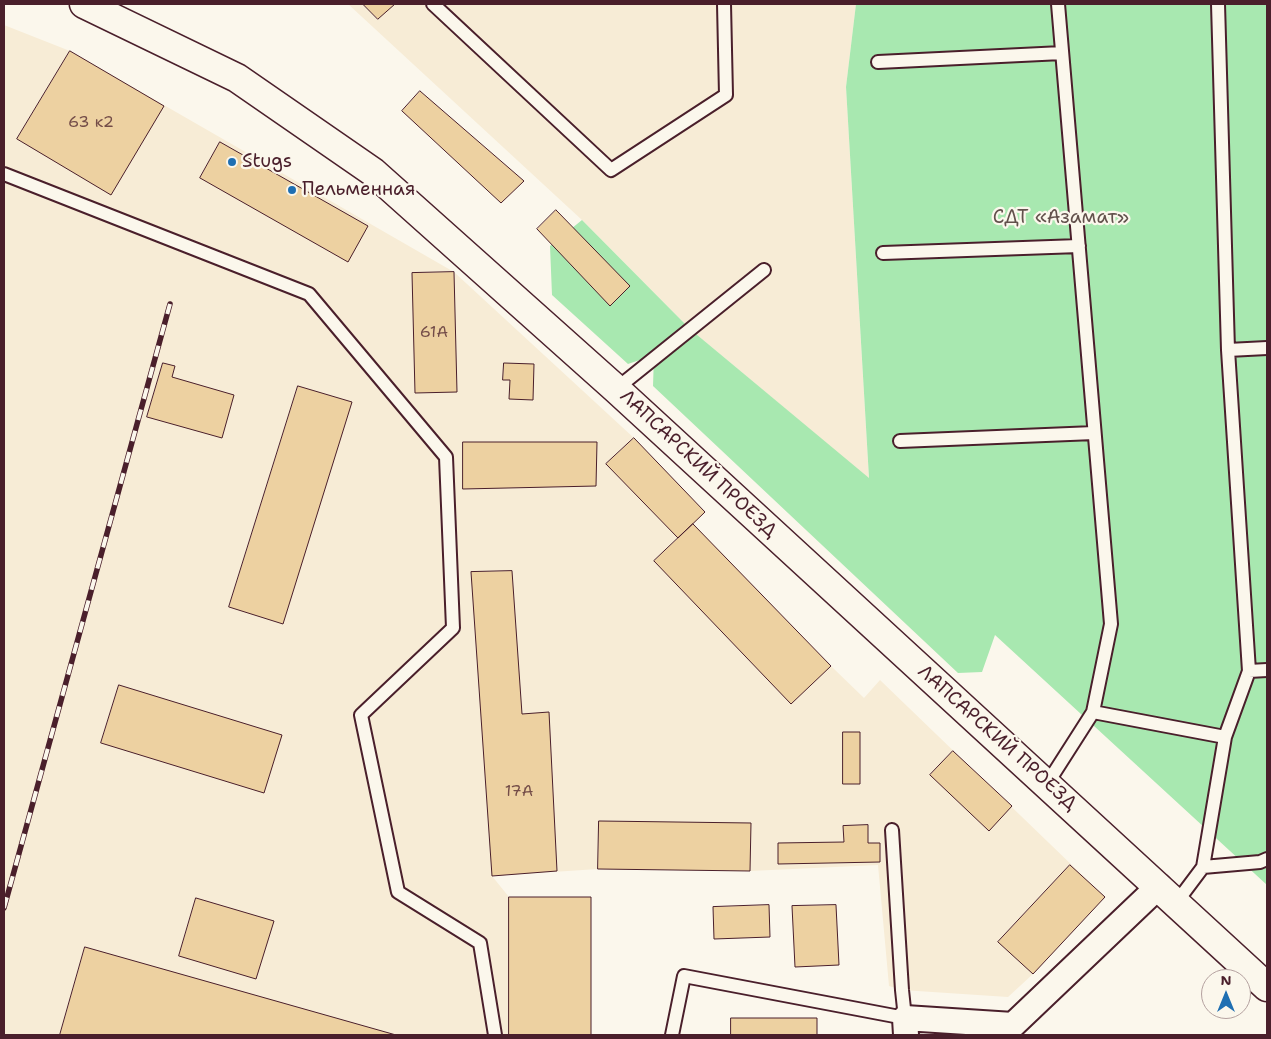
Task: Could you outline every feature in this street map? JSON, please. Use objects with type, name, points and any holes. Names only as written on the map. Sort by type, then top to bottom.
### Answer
[{"type":"street","name":"ЛАПСАРСКИЙ ПРОЕЗД","points":[[84,4],[237,78],[373,172],[616,389],[1267,987]]},
{"type":"street","points":[[906,1027],[1013,1025],[1167,894]]},
{"type":"lane","points":[[433,4],[611,170],[726,95],[724,4]]},
{"type":"lane","points":[[1047,784],[1093,712],[1111,624],[1058,4]]},
{"type":"lane","points":[[1203,866],[1225,737],[1250,672],[1228,350],[1218,4]]},
{"type":"lane","points":[[878,62],[1062,53]]},
{"type":"lane","points":[[4,174],[309,294],[446,457],[453,628],[361,715],[398,892],[480,943],[495,1035]]},
{"type":"lane","points":[[883,253],[1079,246]]},
{"type":"lane","points":[[616,389],[764,270]]},
{"type":"lane","points":[[1228,350],[1267,348]]},
{"type":"lane","points":[[900,441],[1094,433]]},
{"type":"lane","points":[[1250,672],[1267,670]]},
{"type":"lane","points":[[1093,712],[1225,737]]},
{"type":"lane","points":[[672,1035],[684,976],[906,1027],[892,830]]},
{"type":"lane","points":[[1167,894],[1203,866],[1260,862],[1267,859]]},
{"type":"shaded area","points":[[348,4],[856,4],[846,87],[869,479],[690,329],[582,220]]},
{"type":"shaded area","points":[[4,25],[70,51],[454,272],[634,438],[705,512],[694,524],[864,698],[880,680],[1105,897],[1033,974],[1008,997],[902,990],[889,986],[878,865],[750,871],[598,869],[492,876],[509,897],[509,1035],[4,1035]]},
{"type":"green space","name":"СДТ «Азамат»","points":[[856,4],[1267,4],[1267,885],[995,635],[982,672],[958,673],[653,386],[654,355],[628,364],[552,295],[550,246],[582,220],[690,329],[869,478],[846,87]]},
{"type":"building","points":[[363,4],[395,4],[378,19]]},
{"type":"building","points":[[70,51],[164,106],[111,195],[17,139]]},
{"type":"building","points":[[420,91],[524,181],[501,203],[402,111]]},
{"type":"building","points":[[220,142],[368,226],[348,262],[200,178]]},
{"type":"building","points":[[556,210],[630,286],[610,306],[537,229]]},
{"type":"building","points":[[454,272],[457,392],[415,393],[412,273]]},
{"type":"building","points":[[163,363],[175,366],[172,377],[234,395],[222,438],[147,417]]},
{"type":"building","points":[[504,363],[534,364],[533,400],[509,399],[510,380],[503,380]]},
{"type":"building","points":[[298,386],[352,402],[283,624],[229,607]]},
{"type":"building","points":[[634,438],[705,512],[678,538],[606,464]]},
{"type":"building","points":[[463,442],[597,442],[596,486],[463,489]]},
{"type":"building","points":[[693,524],[831,666],[791,704],[654,561]]},
{"type":"building","points":[[512,571],[522,714],[549,712],[557,871],[492,876],[471,572]]},
{"type":"building","points":[[119,685],[282,735],[264,793],[101,743]]},
{"type":"building","points":[[843,732],[860,732],[860,784],[843,784]]},
{"type":"building","points":[[953,751],[1012,806],[989,831],[930,775]]},
{"type":"building","points":[[599,821],[751,823],[750,871],[598,869]]},
{"type":"building","points":[[868,825],[868,843],[880,843],[880,862],[778,864],[778,843],[844,842],[843,826]]},
{"type":"building","points":[[1070,865],[1105,897],[1033,974],[998,942]]},
{"type":"building","points":[[509,897],[591,897],[591,1035],[509,1035]]},
{"type":"building","points":[[196,898],[274,921],[256,979],[179,956]]},
{"type":"building","points":[[769,905],[770,937],[714,939],[713,907]]},
{"type":"building","points":[[836,905],[839,965],[795,967],[792,906]]},
{"type":"building","points":[[85,947],[396,1035],[60,1035]]},
{"type":"building","points":[[731,1018],[817,1018],[817,1035],[731,1035]]},
{"type":"railway","points":[[4,908],[170,304]]},
{"type":"place","name":"Stugs","points":[[232,162]]},
{"type":"place","name":"Пельменная","points":[[292,190]]}]
